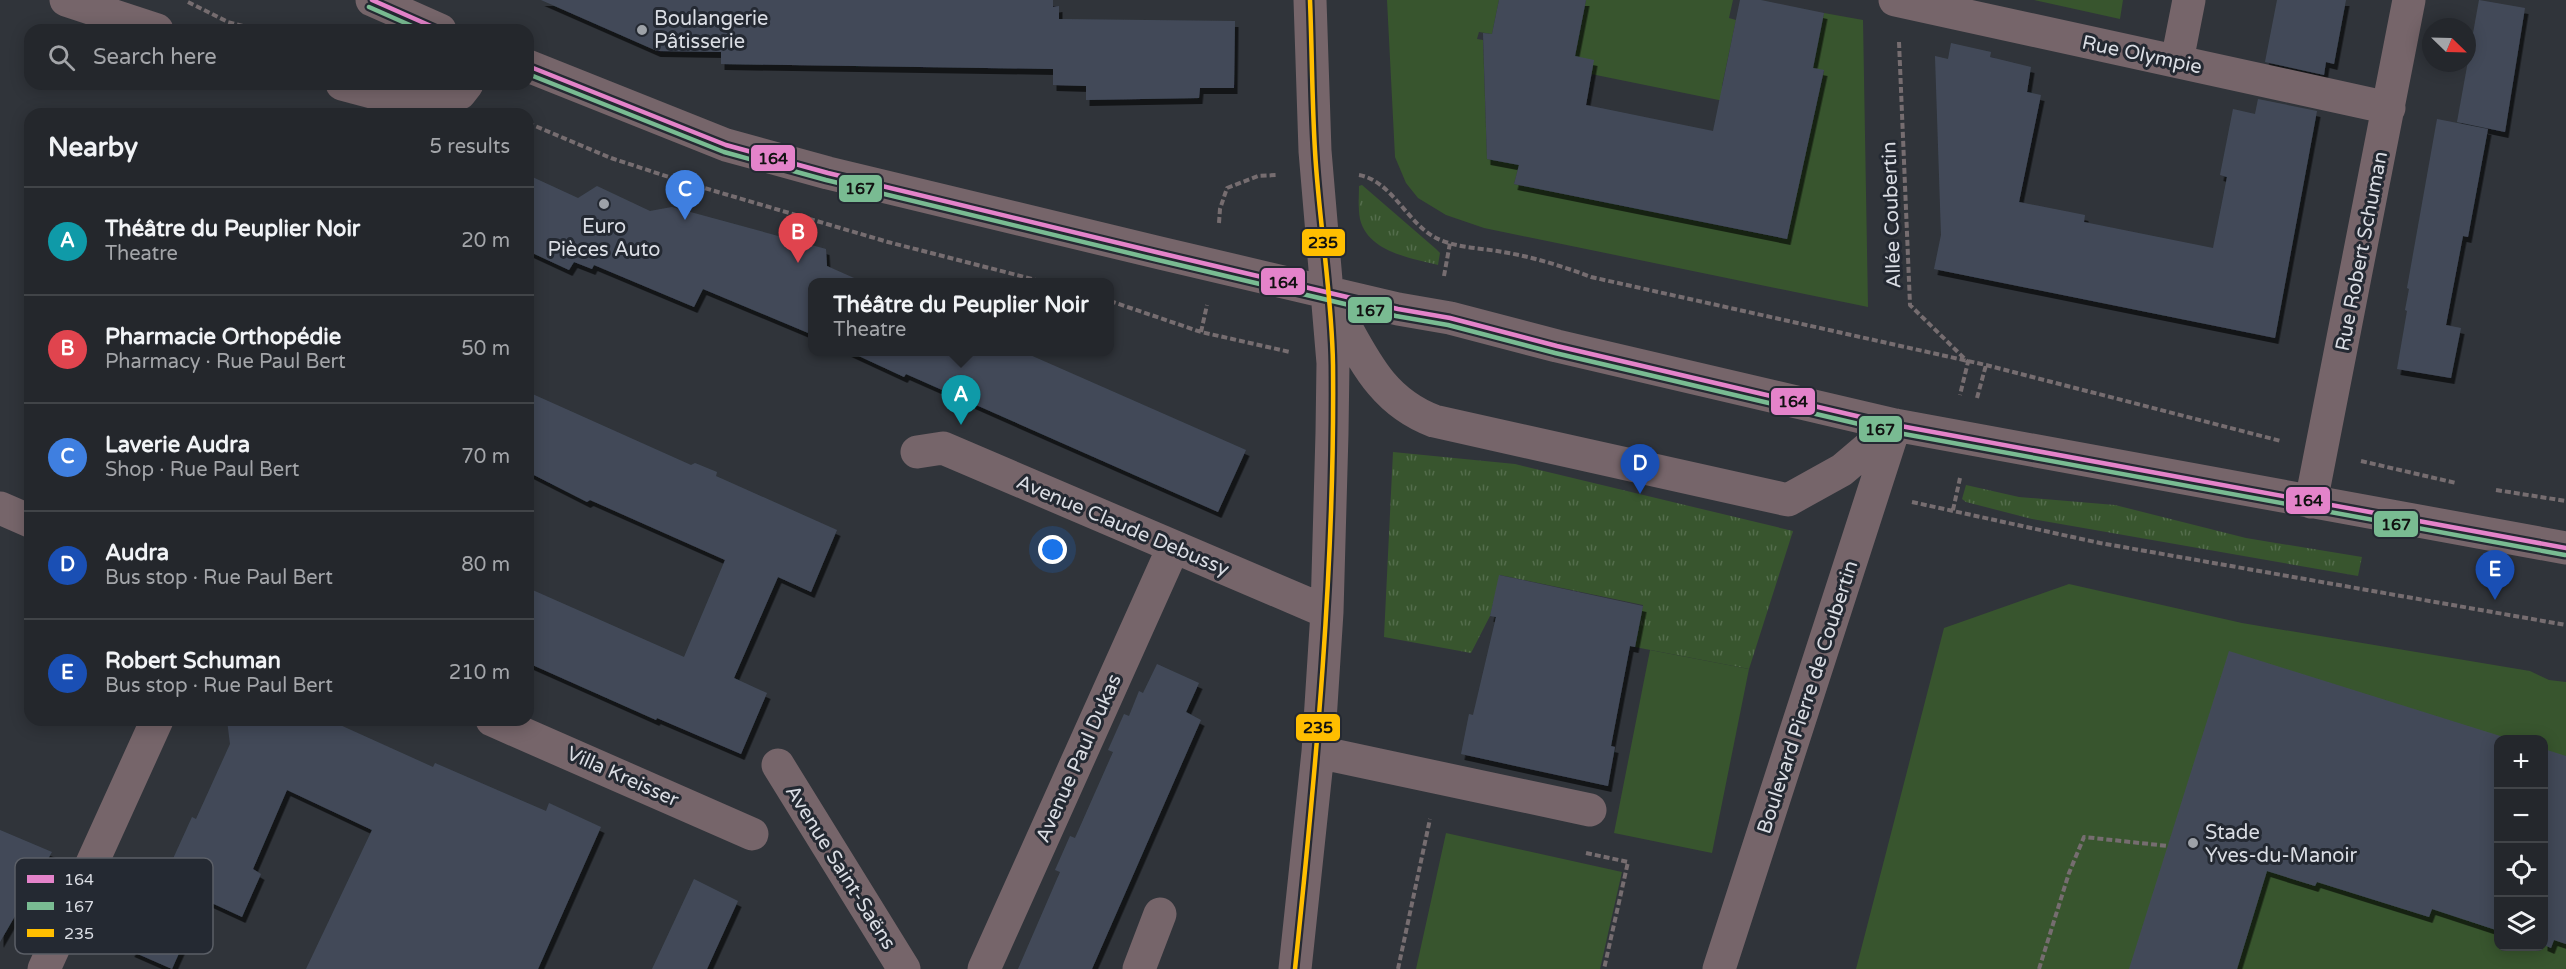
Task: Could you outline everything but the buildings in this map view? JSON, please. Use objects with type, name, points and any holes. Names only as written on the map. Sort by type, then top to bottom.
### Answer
[{"type":"street","points":[[66,0],[139,24]]},
{"type":"street","points":[[372,0],[426,24]]},
{"type":"street","points":[[1295,969],[1318,752],[1327,612],[1333,363],[1315,151],[1310,0]]},
{"type":"street","points":[[2177,62],[2189,0]]},
{"type":"street","name":"Rue Robert Schuman","points":[[2311,502],[2409,0]]},
{"type":"street","name":"Rue Olympie","points":[[1898,1],[2389,108]]},
{"type":"street","points":[[534,68],[726,145],[828,173],[1326,291],[1450,318],[1579,351],[1949,436],[2566,548]]},
{"type":"street","points":[[364,90],[402,100],[460,93],[462,90]]},
{"type":"street","points":[[1326,291],[1382,387],[1413,413],[1434,422],[1788,500],[1842,470],[1895,425]]},
{"type":"street","name":"Boulevard Pierre de Coubertin","points":[[1719,969],[1895,425]]},
{"type":"street","name":"Avenue Claude Debussy","points":[[917,452],[944,448],[1327,612]]},
{"type":"street","points":[[0,508],[24,518]]},
{"type":"street","name":"Avenue Paul Dukas","points":[[984,969],[1173,548]]},
{"type":"street","points":[[94,858],[154,726]]},
{"type":"street","name":"Villa Kreisser","points":[[506,726],[752,834]]},
{"type":"street","points":[[1318,752],[1590,810]]},
{"type":"street","name":"Avenue Saint-Saëns","points":[[778,765],[904,969]]},
{"type":"street","points":[[1139,969],[1160,914]]},
{"type":"street","points":[[44,969],[51,954]]},
{"type":"path","points":[[184,0],[236,24]]},
{"type":"path","name":"Allée Coubertin","points":[[1898,1],[1910,305],[1968,362]]},
{"type":"path","points":[[534,126],[611,158],[684,182],[888,242],[1028,278]]},
{"type":"path","points":[[1220,209],[1227,188],[1258,176],[1279,175]]},
{"type":"path","points":[[1358,175],[1376,182],[1434,237],[1450,243],[1505,252],[1559,265],[1591,277],[1968,362],[2321,452],[2460,483]]},
{"type":"path","points":[[1114,302],[1202,332],[1284,351]]},
{"type":"path","points":[[1202,332],[1207,306]]},
{"type":"path","points":[[1949,436],[1968,362]]},
{"type":"path","points":[[2495,490],[2566,501]]},
{"type":"path","points":[[1872,494],[2100,543],[2566,625]]},
{"type":"path","points":[[1420,816],[1442,821]]},
{"type":"path","points":[[1398,969],[1430,818]]},
{"type":"path","points":[[2039,969],[2069,873],[2084,837],[2168,846]]},
{"type":"path","points":[[1581,852],[1628,862],[1604,969]]},
{"type":"green space","points":[[1387,0],[1499,0],[1492,34],[1479,32],[1477,39],[1483,40],[1487,159],[1519,165],[1514,184],[1786,239],[1824,71],[1813,68],[1824,13],[1863,20],[1868,307],[1484,228],[1446,215],[1418,198],[1406,183],[1395,157]]},
{"type":"green space","points":[[1586,0],[1733,0],[1729,18],[1736,20],[1722,86],[1761,93],[1758,108],[1591,74],[1575,56]]},
{"type":"green space","points":[[2034,0],[2123,0],[2120,19]]},
{"type":"green space","points":[[1362,185],[1440,253],[1438,265],[1392,252],[1372,239],[1360,219],[1359,186]]},
{"type":"green space","points":[[1393,452],[1515,464],[1793,531],[1749,669],[1635,647],[1643,605],[1500,575],[1490,616],[1471,653],[1384,637]]},
{"type":"green space","points":[[1966,485],[2019,497],[2115,505],[2246,538],[2362,557],[2358,576],[2032,519],[1966,502],[1962,499]]},
{"type":"green space","name":"Stade Yves-du-Manoir","points":[[2069,584],[2242,623],[2530,671],[2549,680],[2566,682],[2566,969],[1856,969],[1944,628]]},
{"type":"green space","points":[[1650,650],[1749,669],[1712,853],[1614,833]]},
{"type":"green space","points":[[1446,833],[1622,872],[1600,969],[1416,969]]},
{"type":"transit line","name":"164","points":[[372,0],[426,24]]},
{"type":"transit line","name":"235","points":[[1295,969],[1323,667],[1333,441],[1332,338],[1315,151],[1310,0]]},
{"type":"transit line","name":"167","points":[[369,7],[407,24]]},
{"type":"transit line","name":"164","points":[[534,68],[726,145],[828,173],[1160,253],[1398,309],[1450,318],[1557,346],[1895,425],[2566,548]]},
{"type":"transit line","name":"167","points":[[534,76],[724,152],[826,180],[1158,260],[1396,316],[1448,325],[1555,353],[1893,432],[2565,555]]},
{"type":"place","name":"Boulangerie Pâtisserie","points":[[642,30]]},
{"type":"place","name":"Euro Pièces Auto","points":[[604,204]]},
{"type":"place","name":"Laverie Audra","points":[[685,220]]},
{"type":"place","name":"Pharmacie Orthopédie","points":[[798,263]]},
{"type":"place","name":"Théâtre du Peuplier Noir","points":[[961,425]]},
{"type":"place","name":"Audra","points":[[1640,494]]},
{"type":"place","name":"Robert Schuman","points":[[2495,600]]},
{"type":"place","name":"Stade Yves-du-Manoir","points":[[2193,843]]}]
